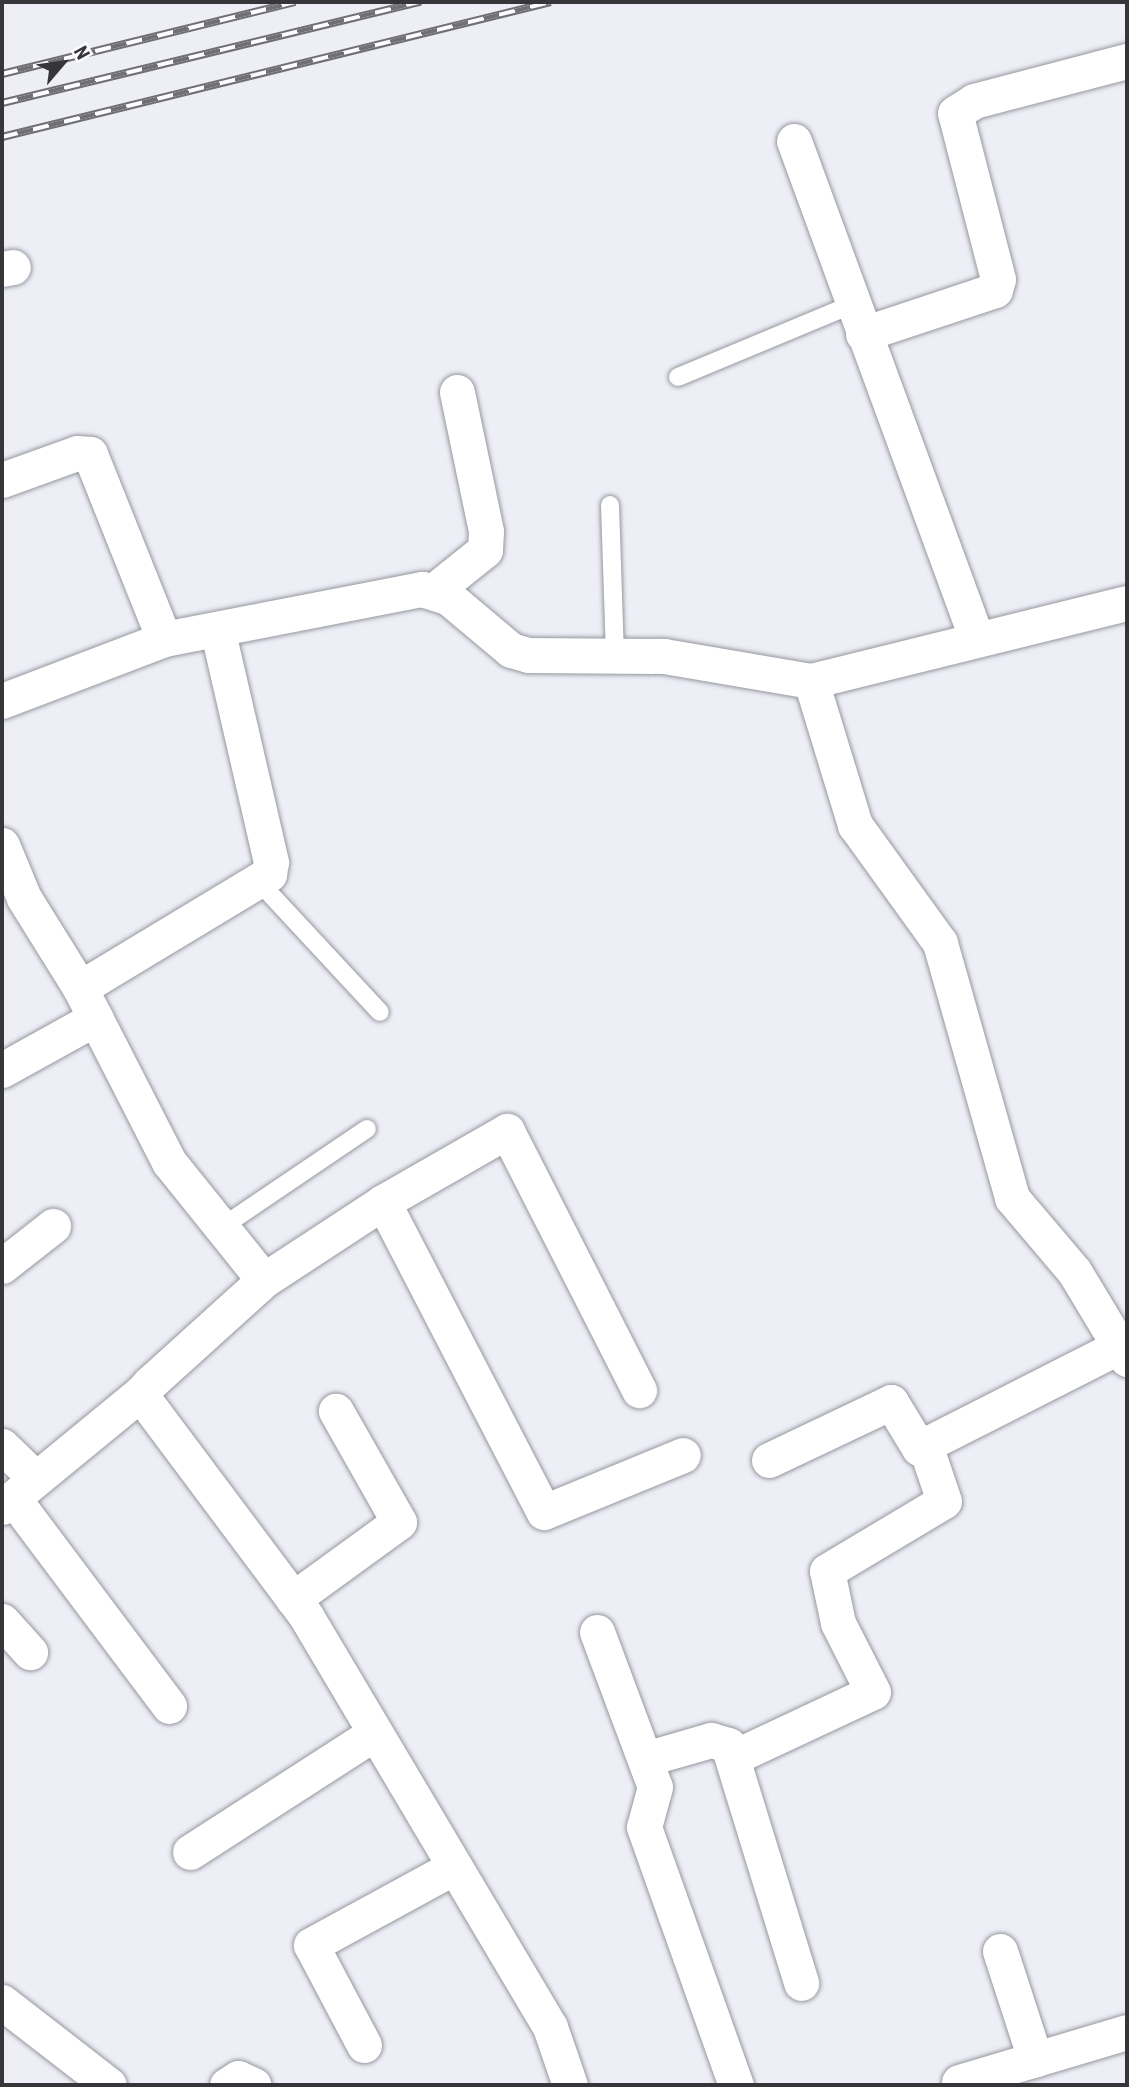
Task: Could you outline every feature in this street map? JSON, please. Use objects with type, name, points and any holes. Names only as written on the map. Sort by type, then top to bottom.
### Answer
[{"type":"street","points":[[858,319],[995,290],[998,279],[955,113],[974,101],[1127,61]]},
{"type":"street","points":[[794,141],[976,637]]},
{"type":"street","points":[[2,701],[164,639],[435,590],[482,555],[486,536],[457,392]]},
{"type":"street","points":[[2,480],[76,453],[90,454],[164,639]]},
{"type":"street","points":[[435,590],[511,650],[528,655],[664,656],[811,681],[976,637],[1127,603]]},
{"type":"street","points":[[2,1070],[88,1003],[260,883],[271,862],[217,629]]},
{"type":"street","points":[[769,1460],[891,1402],[915,1448],[925,1445],[1123,1352],[1074,1271],[1012,1198],[940,943],[855,825],[811,681]]},
{"type":"street","points":[[2,845],[24,898],[88,1003],[169,1162],[264,1280]]},
{"type":"street","points":[[16,1494],[142,1392],[264,1280],[383,1202],[507,1131],[639,1390]]},
{"type":"street","points":[[383,1202],[544,1512],[683,1455]]},
{"type":"street","points":[[2,1266],[53,1226]]},
{"type":"street","points":[[142,1392],[293,1599],[550,2027],[570,2085]]},
{"type":"street","points":[[293,1599],[399,1522],[336,1412]]},
{"type":"street","points":[[734,1757],[873,1692],[838,1623],[827,1571],[944,1501],[925,1445]]},
{"type":"street","points":[[2,1446],[16,1494],[169,1706]]},
{"type":"street","points":[[2,1621],[30,1652]]},
{"type":"street","points":[[597,1632],[655,1787],[645,1827],[736,2085]]},
{"type":"street","points":[[190,1852],[375,1733]]},
{"type":"street","points":[[645,1759],[711,1740],[728,1745],[734,1757],[801,1983]]},
{"type":"street","points":[[364,2045],[311,1945],[454,1867]]},
{"type":"street","points":[[1000,1951],[1035,2059]]},
{"type":"street","points":[[2,2002],[109,2085]]},
{"type":"street","points":[[950,2084],[1127,2032]]},
{"type":"street","points":[[228,2085],[238,2078],[254,2085]]},
{"type":"lane","points":[[678,377],[858,319]]},
{"type":"lane","points":[[610,505],[615,655]]},
{"type":"lane","points":[[260,883],[380,1012]]},
{"type":"lane","points":[[222,1227],[367,1129]]},
{"type":"railway","points":[[2,74],[295,2]]},
{"type":"railway","points":[[2,103],[421,2]]},
{"type":"railway","points":[[2,137],[551,2]]}]
